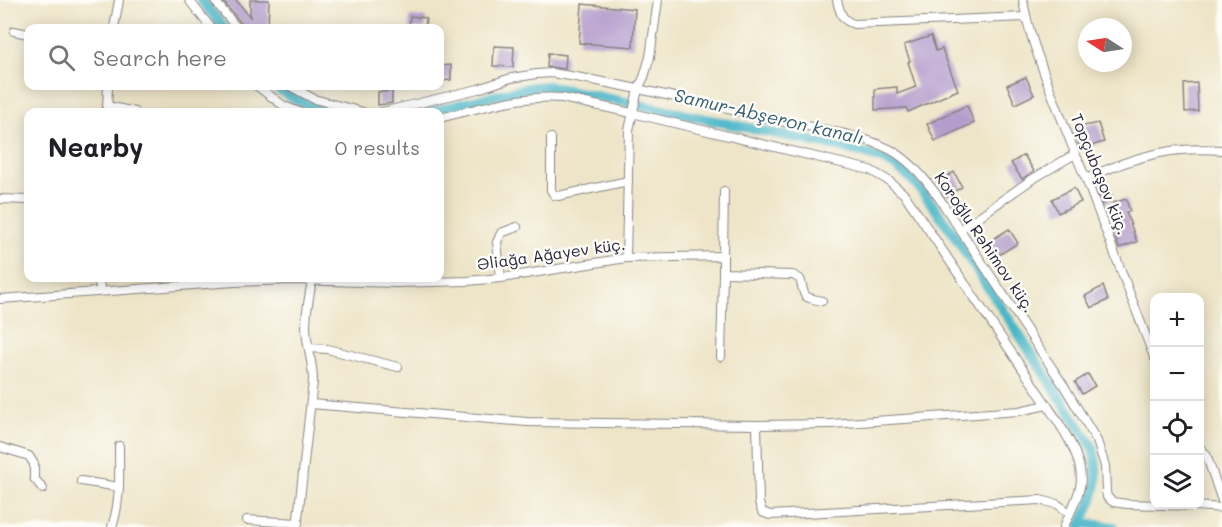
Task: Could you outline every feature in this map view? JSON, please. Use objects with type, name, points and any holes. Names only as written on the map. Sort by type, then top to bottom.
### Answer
[{"type":"street","points":[[115,24],[119,0]]},
{"type":"street","points":[[189,0],[208,24]]},
{"type":"street","points":[[214,0],[234,24]]},
{"type":"street","points":[[626,258],[628,146],[632,113],[650,57],[658,0]]},
{"type":"street","points":[[837,0],[841,15],[846,22],[854,24],[1026,17]]},
{"type":"street","name":"Topçubaşov küç.","points":[[1023,0],[1032,39],[1151,347]]},
{"type":"street","points":[[14,31],[24,33]]},
{"type":"street","name":"Koroğlu Rəhimov küç.","points":[[399,108],[478,89],[512,78],[552,74],[638,89],[849,136],[890,149],[910,164],[926,181],[1064,386],[1097,441],[1105,466],[1107,498],[1113,502],[1127,504],[1222,508]]},
{"type":"street","points":[[107,108],[108,90]]},
{"type":"street","points":[[262,90],[289,108]]},
{"type":"street","points":[[297,90],[314,99],[348,108]]},
{"type":"street","points":[[444,117],[506,101],[539,97],[562,98],[832,160],[870,170],[889,181],[905,195],[1069,438],[1080,469],[1081,486],[1064,527]]},
{"type":"street","points":[[551,138],[551,190],[554,195],[628,181]]},
{"type":"street","points":[[1086,179],[1108,168],[1158,154],[1178,150],[1222,150]]},
{"type":"street","points":[[960,230],[1031,180],[1075,154]]},
{"type":"street","points":[[721,357],[724,191]]},
{"type":"street","points":[[0,199],[24,200]]},
{"type":"street","points":[[501,279],[497,242],[501,232],[517,227]]},
{"type":"street","name":"Əliağa Ağayev küç.","points":[[416,282],[501,279],[626,258],[723,256]]},
{"type":"street","points":[[723,273],[793,275],[800,279],[807,298],[822,301]]},
{"type":"street","points":[[99,282],[100,291]]},
{"type":"street","name":"Əliağa Ağayev küç.","points":[[0,299],[234,282]]},
{"type":"street","points":[[247,520],[297,525],[313,381],[313,364],[306,336],[312,282]]},
{"type":"street","points":[[309,348],[327,349],[398,367]]},
{"type":"street","points":[[311,404],[527,422],[757,425],[843,423],[1019,411],[1047,405]]},
{"type":"street","points":[[757,425],[759,503],[762,512],[770,515],[1040,500],[1057,504],[1070,513]]},
{"type":"street","points":[[112,527],[117,513],[119,446]]},
{"type":"street","points":[[0,447],[29,456],[34,464],[34,478],[43,489]]},
{"type":"street","points":[[1204,452],[1212,468],[1222,501]]},
{"type":"street","points":[[81,481],[119,486]]},
{"type":"building","points":[[222,0],[236,0],[250,17],[250,0],[269,0],[268,24],[242,24]]},
{"type":"building","points":[[582,4],[635,9],[633,47],[579,43]]},
{"type":"building","points":[[410,16],[426,18],[425,24],[409,24]]},
{"type":"building","points":[[931,36],[936,51],[942,49],[958,90],[908,112],[906,108],[875,110],[875,89],[897,87],[897,94],[916,87],[904,45]]},
{"type":"building","points":[[494,46],[514,47],[513,67],[493,66]]},
{"type":"building","points":[[548,53],[566,55],[565,69],[547,67]]},
{"type":"building","points":[[451,65],[451,80],[444,81],[444,66]]},
{"type":"building","points":[[1026,77],[1034,95],[1015,104],[1007,85]]},
{"type":"building","points":[[1197,83],[1198,111],[1185,112],[1184,84]]},
{"type":"building","points":[[392,91],[392,103],[378,105],[378,92]]},
{"type":"building","points":[[967,105],[974,123],[935,141],[927,124]]},
{"type":"building","points":[[1098,123],[1104,142],[1080,149],[1074,128]]},
{"type":"building","points":[[1024,155],[1034,171],[1022,179],[1011,163]]},
{"type":"building","points":[[954,172],[962,187],[947,196],[939,181]]},
{"type":"building","points":[[1109,187],[1113,200],[1102,204],[1097,190]]},
{"type":"building","points":[[1074,188],[1081,202],[1058,213],[1052,199]]},
{"type":"building","points":[[1126,199],[1130,211],[1126,212],[1137,242],[1119,248],[1113,231],[1122,228],[1113,203]]},
{"type":"building","points":[[1009,229],[1018,243],[991,260],[983,245]]},
{"type":"building","points":[[1103,286],[1108,300],[1091,308],[1085,296]]},
{"type":"building","points":[[1088,374],[1095,386],[1082,394],[1075,382]]},
{"type":"waterway","name":"Samur-Abşeron kanalı","points":[[201,0],[221,24]]},
{"type":"waterway","name":"Samur-Abşeron kanalı","points":[[444,108],[531,87],[548,86],[840,147],[875,157],[903,171],[946,223],[1093,448],[1096,471],[1095,489],[1080,527]]},
{"type":"waterway","name":"Samur-Abşeron kanalı","points":[[280,90],[316,108]]},
{"type":"waterway","points":[[1081,523],[1114,527]]}]
